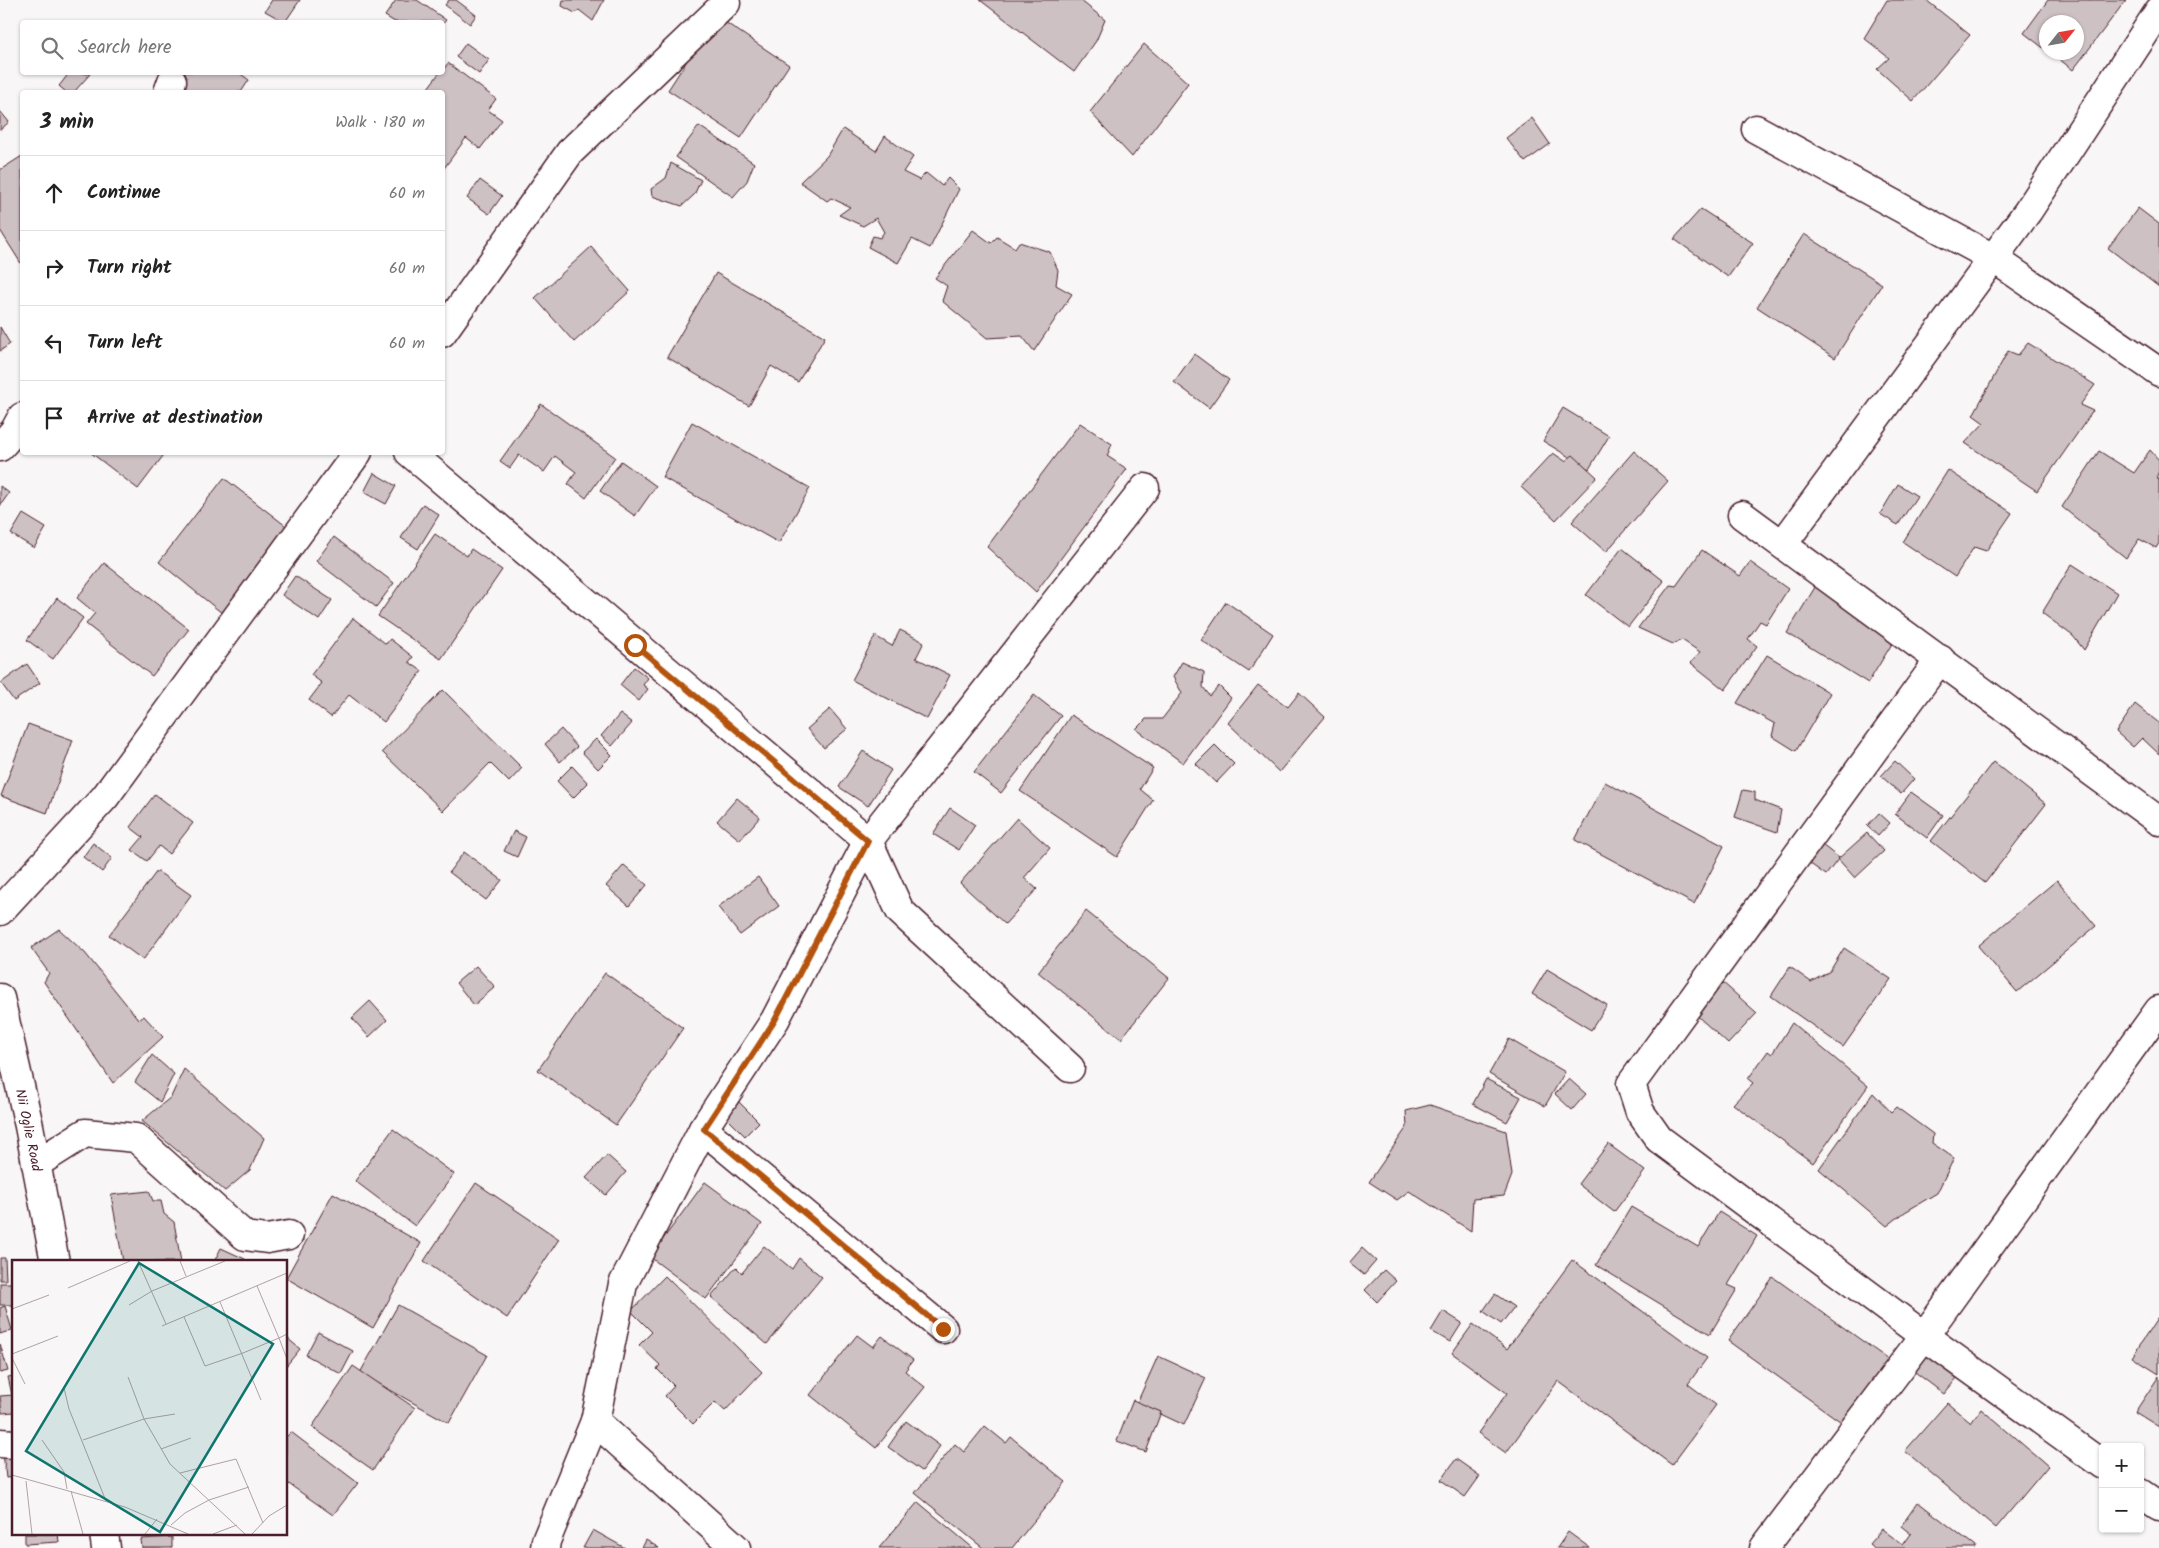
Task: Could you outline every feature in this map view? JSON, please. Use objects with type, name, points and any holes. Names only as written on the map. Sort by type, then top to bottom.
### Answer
[{"type":"street","points":[[445,329],[570,152],[726,4]]},
{"type":"street","points":[[1783,544],[2028,211],[2159,11]]},
{"type":"street","points":[[1756,129],[1993,258],[2159,372]]},
{"type":"street","points":[[0,447],[16,430],[20,421]]},
{"type":"street","points":[[0,911],[105,797],[356,455]]},
{"type":"street","points":[[413,455],[868,841],[900,911],[1070,1068]]},
{"type":"street","points":[[545,1548],[546,1541],[594,1421],[623,1284],[704,1129],[775,1020],[868,841],[1145,488]]},
{"type":"street","points":[[1742,515],[2159,821]]},
{"type":"street","points":[[1940,659],[1631,1084],[1640,1112],[1659,1139],[2099,1463]]},
{"type":"street","name":"Nii Oglie Road","points":[[0,998],[36,1164],[54,1260]]},
{"type":"street","points":[[1764,1548],[1924,1336],[2159,1010]]},
{"type":"street","points":[[704,1129],[943,1329]]},
{"type":"street","points":[[36,1164],[85,1133],[136,1138],[245,1236],[267,1239],[289,1235]]},
{"type":"street","points":[[594,1421],[736,1548]]},
{"type":"street","points":[[2144,1496],[2159,1506]]},
{"type":"building","points":[[272,0],[300,0],[286,20],[281,20],[265,11]]},
{"type":"building","points":[[396,0],[417,0],[446,20],[392,20],[385,16]]},
{"type":"building","points":[[449,0],[456,0],[476,15],[470,24],[445,5]]},
{"type":"building","points":[[563,0],[604,0],[593,21],[579,10],[575,13],[562,6]]},
{"type":"building","points":[[980,0],[1080,0],[1105,20],[1096,41],[1074,72]]},
{"type":"building","points":[[1887,0],[1926,0],[1970,35],[1913,101],[1877,69],[1889,58],[1864,38]]},
{"type":"building","points":[[2048,0],[2126,0],[2084,55],[2084,15],[2039,15],[2039,45],[2024,33]]},
{"type":"building","points":[[716,16],[789,65],[741,138],[668,90]]},
{"type":"building","points":[[466,43],[489,60],[479,74],[456,57]]},
{"type":"building","points":[[1144,44],[1188,83],[1132,157],[1090,112]]},
{"type":"building","points":[[2060,60],[2081,60],[2073,70]]},
{"type":"building","points":[[448,63],[496,99],[488,110],[502,120],[480,149],[466,138],[445,167],[445,90],[426,90],[438,75],[445,75],[445,68]]},
{"type":"building","points":[[68,75],[89,75],[76,90],[64,90],[59,86]]},
{"type":"building","points":[[185,75],[242,75],[249,80],[242,90],[179,90],[187,77]]},
{"type":"building","points":[[0,111],[9,122],[0,130]]},
{"type":"building","points":[[1532,118],[1550,144],[1525,162],[1506,138]]},
{"type":"building","points":[[699,126],[754,163],[747,181],[733,197],[676,157]]},
{"type":"building","points":[[843,129],[876,151],[885,136],[913,157],[903,172],[919,180],[926,173],[942,186],[948,178],[959,189],[930,248],[912,239],[898,263],[868,247],[873,236],[880,238],[884,232],[876,218],[863,226],[839,215],[850,207],[831,198],[827,201],[800,182],[827,156]]},
{"type":"building","points":[[20,157],[20,262],[0,230],[0,170]]},
{"type":"building","points":[[671,163],[701,180],[694,195],[682,206],[652,196],[651,189],[666,178]]},
{"type":"building","points":[[480,180],[502,196],[489,214],[467,198]]},
{"type":"building","points":[[2138,208],[2159,224],[2159,287],[2108,248]]},
{"type":"building","points":[[1701,209],[1753,243],[1728,277],[1674,239]]},
{"type":"building","points":[[973,230],[991,243],[997,237],[1015,248],[1019,242],[1050,252],[1058,270],[1056,285],[1072,294],[1034,351],[1022,336],[987,338],[942,301],[947,286],[935,278]]},
{"type":"building","points":[[1804,234],[1882,284],[1835,358],[1757,307]]},
{"type":"building","points":[[591,247],[630,291],[574,342],[535,298]]},
{"type":"building","points":[[716,273],[825,337],[798,382],[771,366],[749,406],[667,357]]},
{"type":"building","points":[[0,327],[10,344],[0,351]]},
{"type":"building","points":[[2028,343],[2095,385],[2080,405],[2093,411],[2037,491],[1965,443],[1984,423],[1973,415],[2008,351],[2018,355]]},
{"type":"building","points":[[1194,354],[1229,380],[1209,408],[1174,382]]},
{"type":"building","points":[[541,404],[615,457],[586,498],[568,484],[576,472],[555,456],[544,472],[519,455],[510,468],[500,461]]},
{"type":"building","points":[[1563,408],[1609,436],[1589,469],[1543,441]]},
{"type":"building","points":[[692,422],[810,488],[779,543],[662,477]]},
{"type":"building","points":[[1080,423],[1112,444],[1107,456],[1127,469],[1036,592],[987,547]]},
{"type":"building","points":[[2150,450],[2159,460],[2159,471],[2156,478],[2159,480],[2159,543],[2156,548],[2139,539],[2126,558],[2062,507],[2099,451],[2134,473]]},
{"type":"building","points":[[1634,451],[1668,481],[1606,552],[1572,522]]},
{"type":"building","points":[[1553,453],[1565,461],[1573,455],[1597,477],[1556,520],[1521,487]]},
{"type":"building","points":[[94,455],[162,455],[163,456],[138,489]]},
{"type":"building","points":[[621,461],[656,486],[635,516],[600,491]]},
{"type":"building","points":[[1948,470],[2012,513],[1986,551],[1974,547],[1955,577],[1903,542]]},
{"type":"building","points":[[374,473],[396,486],[386,504],[364,492]]},
{"type":"building","points":[[224,478],[295,533],[228,618],[159,562]]},
{"type":"building","points":[[1898,484],[1917,496],[1898,525],[1880,514]]},
{"type":"building","points":[[0,486],[9,493],[0,506]]},
{"type":"building","points":[[423,504],[439,515],[418,549],[401,538]]},
{"type":"building","points":[[23,514],[46,528],[34,548],[11,534]]},
{"type":"building","points":[[435,534],[467,556],[471,549],[502,570],[441,659],[378,616]]},
{"type":"building","points":[[334,537],[394,583],[376,607],[316,561]]},
{"type":"building","points":[[1622,548],[1664,581],[1628,627],[1586,595]]},
{"type":"building","points":[[1702,550],[1740,576],[1750,562],[1788,589],[1766,624],[1760,621],[1748,639],[1757,646],[1725,690],[1691,663],[1700,652],[1682,640],[1673,644],[1638,628],[1670,585],[1676,586]]},
{"type":"building","points":[[104,563],[189,629],[152,676],[86,624],[95,613],[77,598]]},
{"type":"building","points":[[2072,564],[2117,593],[2084,650],[2073,636],[2042,613]]},
{"type":"building","points":[[295,576],[332,600],[319,620],[282,595]]},
{"type":"building","points":[[1817,584],[1898,634],[1868,683],[1787,633]]},
{"type":"building","points":[[57,598],[83,618],[53,659],[27,640]]},
{"type":"building","points":[[1226,602],[1273,634],[1249,672],[1201,640]]},
{"type":"building","points":[[353,618],[386,644],[390,639],[413,657],[409,662],[422,671],[384,722],[349,695],[331,717],[309,700],[322,683],[311,675]]},
{"type":"building","points":[[900,630],[924,642],[916,658],[950,675],[927,719],[852,680],[875,636],[892,646]]},
{"type":"building","points":[[1767,655],[1830,693],[1796,751],[1772,736],[1775,724],[1737,703]]},
{"type":"building","points":[[1182,662],[1204,672],[1203,687],[1210,696],[1219,686],[1231,698],[1183,763],[1136,729],[1146,719],[1162,719],[1182,693],[1173,677]]},
{"type":"building","points":[[27,664],[40,683],[14,701],[1,683]]},
{"type":"building","points":[[634,667],[648,678],[643,685],[648,689],[639,701],[620,685]]},
{"type":"building","points":[[1258,685],[1288,707],[1299,693],[1325,717],[1279,772],[1228,723]]},
{"type":"building","points":[[443,690],[522,768],[509,782],[490,763],[443,811],[382,752]]},
{"type":"building","points":[[1034,695],[1061,716],[1001,793],[974,772]]},
{"type":"building","points":[[2135,704],[2159,723],[2159,754],[2142,738],[2133,747],[2116,732]]},
{"type":"building","points":[[830,709],[847,729],[824,748],[807,729]]},
{"type":"building","points":[[620,714],[632,723],[612,746],[601,736]]},
{"type":"building","points":[[1071,715],[1153,768],[1140,789],[1153,800],[1117,857],[1020,791]]},
{"type":"building","points":[[28,724],[73,740],[47,813],[1,796]]},
{"type":"building","points":[[561,729],[577,747],[560,762],[545,744]]},
{"type":"building","points":[[596,739],[612,755],[598,769],[582,752]]},
{"type":"building","points":[[1215,745],[1234,764],[1216,783],[1196,764]]},
{"type":"building","points":[[863,751],[891,770],[868,806],[839,787]]},
{"type":"building","points":[[1895,761],[1914,779],[1901,794],[1881,776]]},
{"type":"building","points":[[1993,762],[2046,804],[1985,883],[1931,841]]},
{"type":"building","points":[[572,766],[588,783],[573,798],[557,781]]},
{"type":"building","points":[[1605,782],[1724,846],[1694,904],[1575,840]]},
{"type":"building","points":[[1743,790],[1755,792],[1755,800],[1781,810],[1777,832],[1735,817]]},
{"type":"building","points":[[1911,792],[1943,815],[1927,838],[1895,814]]},
{"type":"building","points":[[155,794],[193,823],[169,854],[159,846],[147,861],[132,850],[143,837],[130,827]]},
{"type":"building","points":[[737,798],[760,817],[740,840],[717,821]]},
{"type":"building","points":[[950,808],[975,825],[959,850],[933,834]]},
{"type":"building","points":[[1879,813],[1890,823],[1878,836],[1867,826]]},
{"type":"building","points":[[1017,818],[1050,848],[1024,878],[1037,889],[1005,924],[960,883]]},
{"type":"building","points":[[514,831],[526,837],[517,857],[504,851]]},
{"type":"building","points":[[1867,833],[1884,851],[1855,878],[1838,859]]},
{"type":"building","points":[[93,843],[112,858],[102,872],[83,857]]},
{"type":"building","points":[[1822,845],[1839,858],[1826,875],[1809,863]]},
{"type":"building","points":[[464,852],[502,880],[486,900],[449,872]]},
{"type":"building","points":[[624,865],[647,885],[629,906],[606,886]]},
{"type":"building","points":[[157,871],[191,895],[143,960],[109,935]]},
{"type":"building","points":[[758,877],[779,906],[740,935],[718,907]]},
{"type":"building","points":[[2057,880],[2096,926],[2017,992],[1978,946]]},
{"type":"building","points":[[1086,911],[1169,978],[1121,1039],[1038,972]]},
{"type":"building","points":[[59,929],[85,953],[139,1020],[144,1016],[163,1037],[113,1083],[44,982],[49,973],[31,948]]},
{"type":"building","points":[[1844,948],[1891,979],[1843,1047],[1771,996],[1790,967],[1811,982],[1830,971]]},
{"type":"building","points":[[476,966],[495,987],[474,1005],[456,983]]},
{"type":"building","points":[[1547,969],[1607,1005],[1591,1030],[1532,994]]},
{"type":"building","points":[[605,973],[683,1028],[616,1125],[538,1070]]},
{"type":"building","points":[[1721,981],[1757,1013],[1728,1044],[1693,1012]]},
{"type":"building","points":[[370,1001],[387,1020],[369,1037],[352,1018]]},
{"type":"building","points":[[1792,1023],[1868,1086],[1813,1163],[1733,1104],[1753,1083],[1748,1079],[1768,1051],[1772,1054]]},
{"type":"building","points":[[1509,1039],[1565,1072],[1545,1106],[1489,1074]]},
{"type":"building","points":[[152,1055],[174,1074],[160,1102],[135,1082]]},
{"type":"building","points":[[184,1069],[264,1138],[250,1170],[225,1191],[142,1121],[171,1097]]},
{"type":"building","points":[[1486,1079],[1521,1097],[1507,1122],[1473,1104]]},
{"type":"building","points":[[1569,1079],[1586,1094],[1572,1110],[1555,1094]]},
{"type":"building","points":[[1873,1093],[1891,1112],[1896,1107],[1933,1134],[1932,1143],[1954,1158],[1937,1193],[1905,1212],[1887,1226],[1819,1169]]},
{"type":"building","points":[[738,1101],[759,1122],[745,1136],[724,1115]]},
{"type":"building","points":[[1430,1105],[1506,1131],[1512,1175],[1504,1196],[1473,1199],[1471,1231],[1409,1191],[1397,1200],[1369,1182],[1407,1127],[1406,1111]]},
{"type":"building","points":[[393,1129],[454,1174],[415,1226],[355,1181]]},
{"type":"building","points":[[1608,1144],[1645,1171],[1614,1212],[1578,1184]]},
{"type":"building","points":[[607,1155],[626,1172],[606,1195],[586,1178]]},
{"type":"building","points":[[705,1182],[762,1224],[706,1299],[650,1257]]},
{"type":"building","points":[[476,1183],[559,1239],[507,1318],[424,1261]]},
{"type":"building","points":[[149,1191],[153,1201],[161,1201],[164,1214],[174,1222],[181,1260],[123,1260],[111,1195]]},
{"type":"building","points":[[333,1193],[421,1243],[373,1328],[288,1279],[288,1274]]},
{"type":"building","points":[[1631,1207],[1698,1247],[1719,1212],[1757,1236],[1728,1285],[1737,1289],[1710,1334],[1596,1265]]},
{"type":"building","points":[[764,1246],[792,1269],[799,1258],[822,1277],[767,1344],[711,1297],[736,1267],[742,1273]]},
{"type":"building","points":[[221,1248],[245,1259],[245,1260],[215,1260]]},
{"type":"building","points":[[1362,1248],[1376,1261],[1364,1275],[1349,1263]]},
{"type":"building","points":[[0,1258],[5,1258],[6,1280],[0,1280]]},
{"type":"building","points":[[1572,1260],[1707,1358],[1688,1384],[1716,1405],[1672,1465],[1558,1381],[1506,1453],[1478,1433],[1507,1393],[1452,1353],[1473,1324],[1507,1349]]},
{"type":"building","points":[[1384,1270],[1396,1281],[1377,1302],[1365,1290]]},
{"type":"building","points":[[665,1276],[762,1372],[725,1411],[715,1402],[693,1424],[665,1396],[674,1386],[657,1369],[660,1365],[639,1345],[652,1332],[631,1311]]},
{"type":"building","points":[[1773,1277],[1889,1360],[1844,1424],[1728,1341]]},
{"type":"building","points":[[0,1283],[12,1283],[12,1305],[0,1305]]},
{"type":"building","points":[[1495,1294],[1514,1307],[1501,1324],[1483,1311]]},
{"type":"building","points":[[398,1305],[487,1355],[449,1423],[360,1373]]},
{"type":"building","points":[[5,1306],[12,1330],[0,1334],[0,1308]]},
{"type":"building","points":[[1443,1311],[1462,1323],[1450,1342],[1431,1331]]},
{"type":"building","points":[[2159,1316],[2159,1374],[2132,1357]]},
{"type":"building","points":[[318,1332],[353,1351],[341,1374],[306,1355]]},
{"type":"building","points":[[857,1335],[873,1347],[882,1336],[913,1360],[905,1371],[925,1387],[876,1448],[810,1395]]},
{"type":"building","points":[[288,1339],[300,1349],[288,1364]]},
{"type":"building","points":[[0,1344],[8,1371],[0,1373]]},
{"type":"building","points":[[1928,1355],[1957,1378],[1944,1394],[1915,1372]]},
{"type":"building","points":[[1158,1356],[1206,1378],[1184,1425],[1137,1403]]},
{"type":"building","points":[[353,1366],[415,1408],[373,1470],[312,1427]]},
{"type":"building","points":[[12,1376],[12,1395],[8,1377]]},
{"type":"building","points":[[2159,1376],[2159,1427],[2135,1412]]},
{"type":"building","points":[[12,1395],[12,1412],[2,1413],[0,1396]]},
{"type":"building","points":[[1133,1400],[1161,1412],[1146,1452],[1117,1441]]},
{"type":"building","points":[[1947,1403],[1971,1423],[1981,1409],[2048,1466],[1996,1528],[1905,1451]]},
{"type":"building","points":[[906,1421],[940,1446],[922,1471],[888,1447]]},
{"type":"building","points":[[985,1426],[1006,1443],[1011,1437],[1066,1482],[1012,1548],[983,1548],[915,1493],[955,1444],[964,1452]]},
{"type":"building","points":[[291,1432],[358,1483],[333,1515],[288,1483],[288,1435]]},
{"type":"building","points":[[12,1452],[12,1477],[6,1478],[3,1453]]},
{"type":"building","points":[[1456,1459],[1480,1476],[1465,1497],[1441,1480]]},
{"type":"building","points":[[918,1502],[973,1548],[879,1548]]},
{"type":"building","points":[[1918,1502],[1975,1546],[1974,1548],[1874,1548],[1869,1544],[1882,1529],[1903,1545],[1911,1534],[1901,1526]]},
{"type":"building","points":[[593,1530],[625,1548],[583,1548]]},
{"type":"building","points":[[1568,1532],[1590,1548],[1557,1548]]},
{"type":"building","points":[[25,1536],[58,1536],[59,1542],[25,1544]]},
{"type":"building","points":[[172,1537],[172,1548],[142,1548],[141,1539]]},
{"type":"building","points":[[646,1540],[659,1548],[642,1548]]},
{"type":"route","points":[[635,645],[868,841],[800,968],[775,1020],[704,1129],[943,1329]]}]
